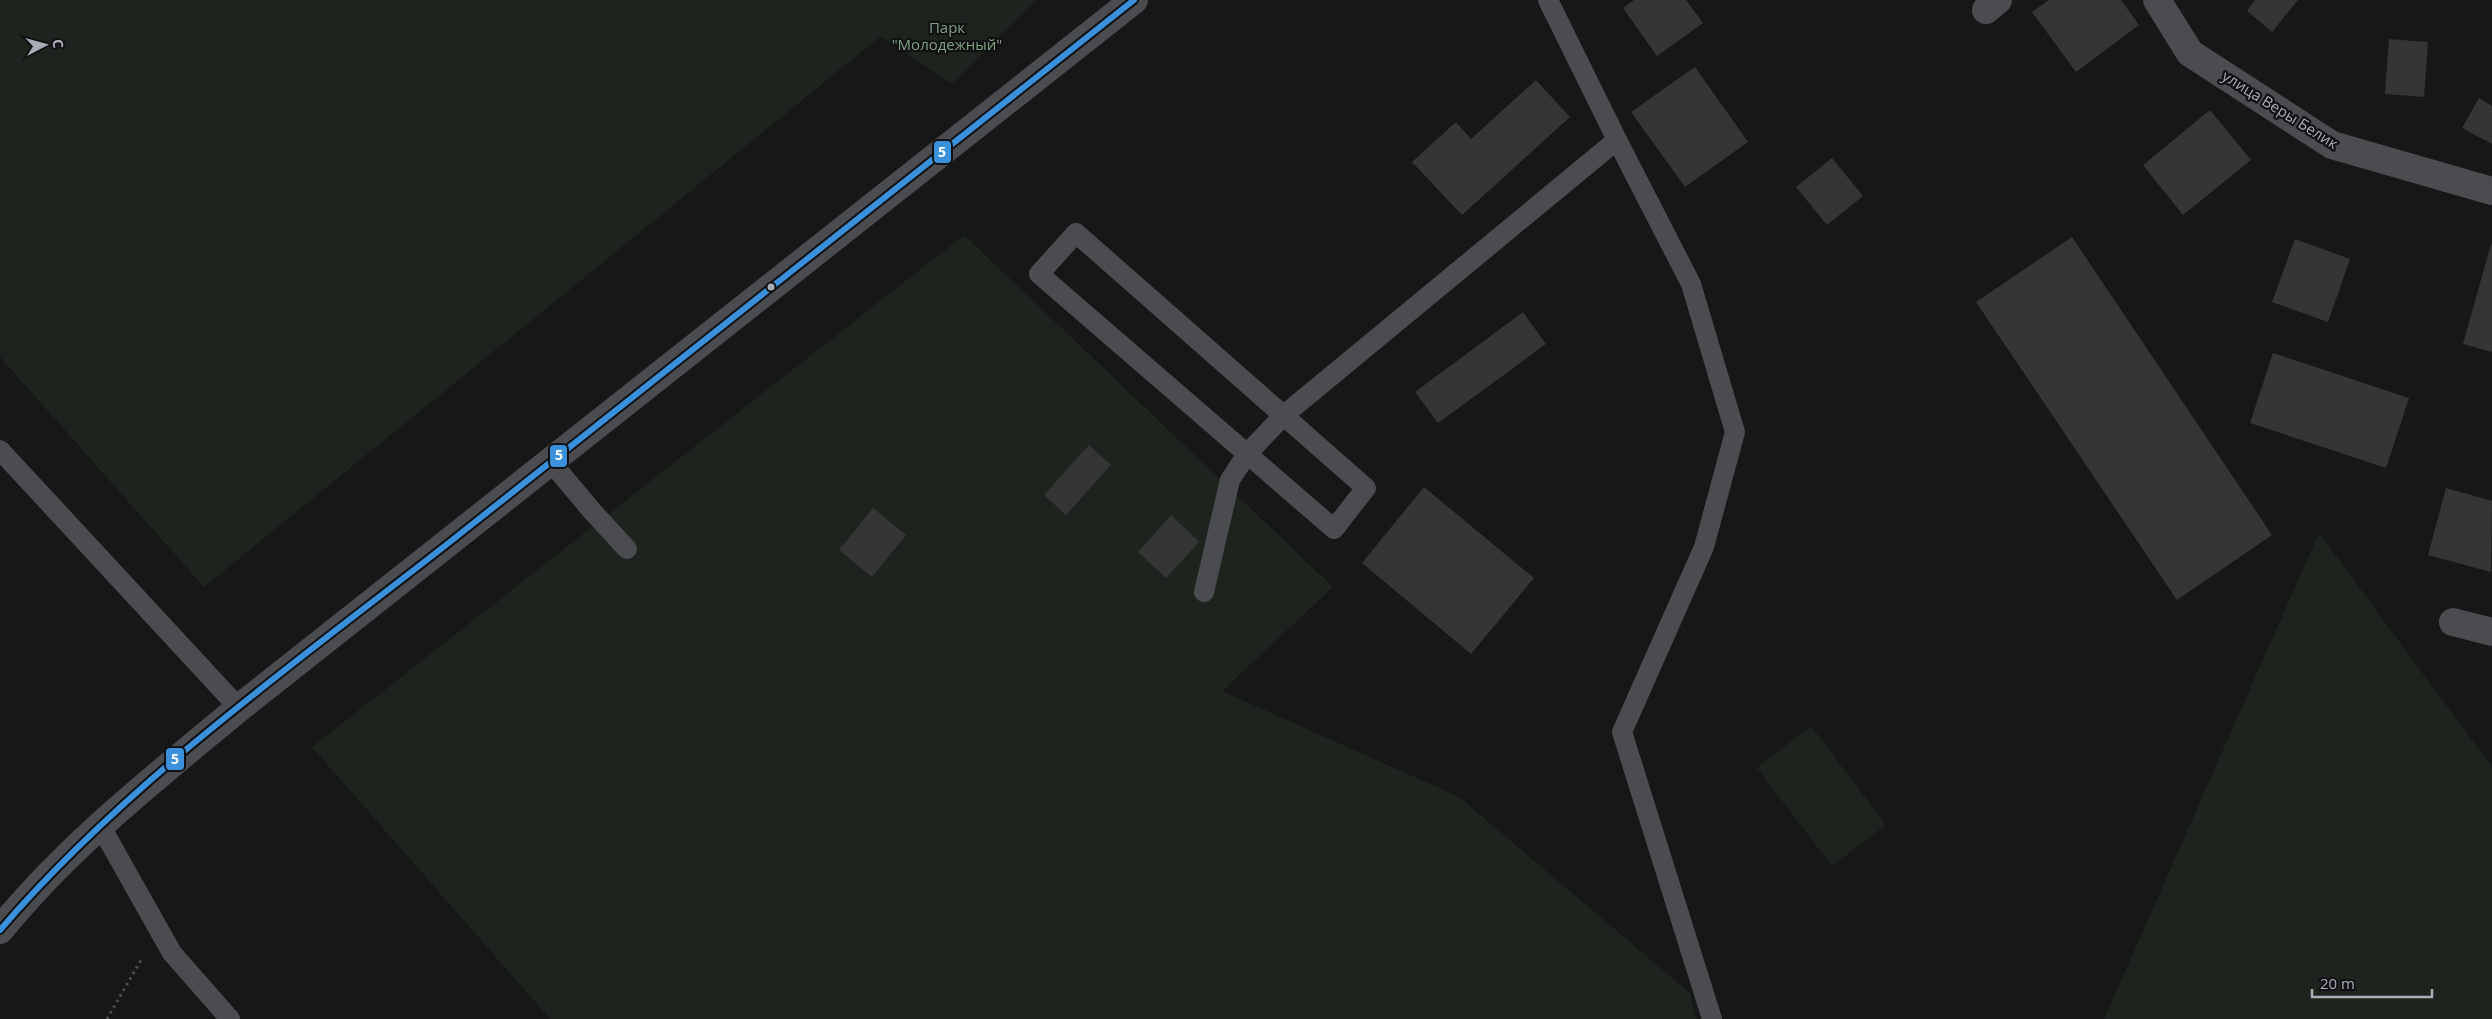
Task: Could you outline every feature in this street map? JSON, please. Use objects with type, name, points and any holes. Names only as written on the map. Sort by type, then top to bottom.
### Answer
[{"type":"street","points":[[0,930],[31,892],[100,824],[238,708],[1134,0]]},
{"type":"street","name":"улица Веры Белик","points":[[2157,0],[2190,53],[2332,145],[2492,191]]},
{"type":"street","points":[[2454,622],[2492,632]]},
{"type":"lane","points":[[1548,0],[1691,284],[1735,432],[1704,547],[1622,732],[1712,1019]]},
{"type":"lane","points":[[1204,592],[1230,480],[1248,454],[1284,415],[1617,140]]},
{"type":"lane","points":[[1076,234],[1366,488],[1334,529],[1248,454],[1039,274],[1076,234]]},
{"type":"lane","points":[[0,450],[238,708]]},
{"type":"lane","points":[[551,462],[592,512],[627,549]]},
{"type":"lane","points":[[100,824],[172,953],[230,1019]]},
{"type":"path","points":[[107,1019],[158,929]]},
{"type":"green space","name":"Парк \"Молодежный\"","points":[[0,0],[1036,0],[952,84],[881,36],[204,587],[0,357]]},
{"type":"green space","points":[[964,235],[1333,587],[1222,691],[1459,797],[1690,993],[1696,1019],[550,1019],[312,747]]},
{"type":"green space","points":[[2319,533],[2492,767],[2492,1019],[2104,1019]]},
{"type":"green space","points":[[1811,726],[1886,825],[1832,866],[1757,768]]},
{"type":"building","points":[[1634,0],[1686,0],[1703,23],[1657,56],[1623,8]]},
{"type":"building","points":[[2049,0],[2121,0],[2139,25],[2076,72],[2032,12]]},
{"type":"building","points":[[2255,0],[2298,0],[2272,32],[2247,11]]},
{"type":"building","points":[[2389,39],[2428,42],[2424,97],[2385,94]]},
{"type":"building","points":[[1695,67],[1748,142],[1685,187],[1631,112]]},
{"type":"building","points":[[1536,80],[1570,117],[1462,215],[1412,162],[1456,122],[1471,139]]},
{"type":"building","points":[[2479,98],[2492,106],[2492,144],[2462,128]]},
{"type":"building","points":[[2210,110],[2251,160],[2183,215],[2143,165]]},
{"type":"building","points":[[1832,158],[1863,196],[1827,225],[1796,187]]},
{"type":"building","points":[[2072,237],[2272,535],[2177,600],[1976,302]]},
{"type":"building","points":[[2295,239],[2350,259],[2328,322],[2272,302]]},
{"type":"building","points":[[2492,244],[2492,352],[2463,344]]},
{"type":"building","points":[[1523,312],[1546,344],[1438,423],[1415,392]]},
{"type":"building","points":[[2273,353],[2409,398],[2386,468],[2250,423]]},
{"type":"building","points":[[1089,445],[1111,465],[1066,515],[1044,495]]},
{"type":"building","points":[[1424,487],[1534,578],[1471,654],[1362,563]]},
{"type":"building","points":[[2446,488],[2492,501],[2491,572],[2428,555]]},
{"type":"building","points":[[873,508],[906,535],[872,577],[839,550]]},
{"type":"building","points":[[1171,515],[1199,542],[1166,578],[1138,552]]},
{"type":"transit line","name":"5","points":[[0,930],[49,876],[101,825],[213,727],[446,545],[1134,0]]}]
